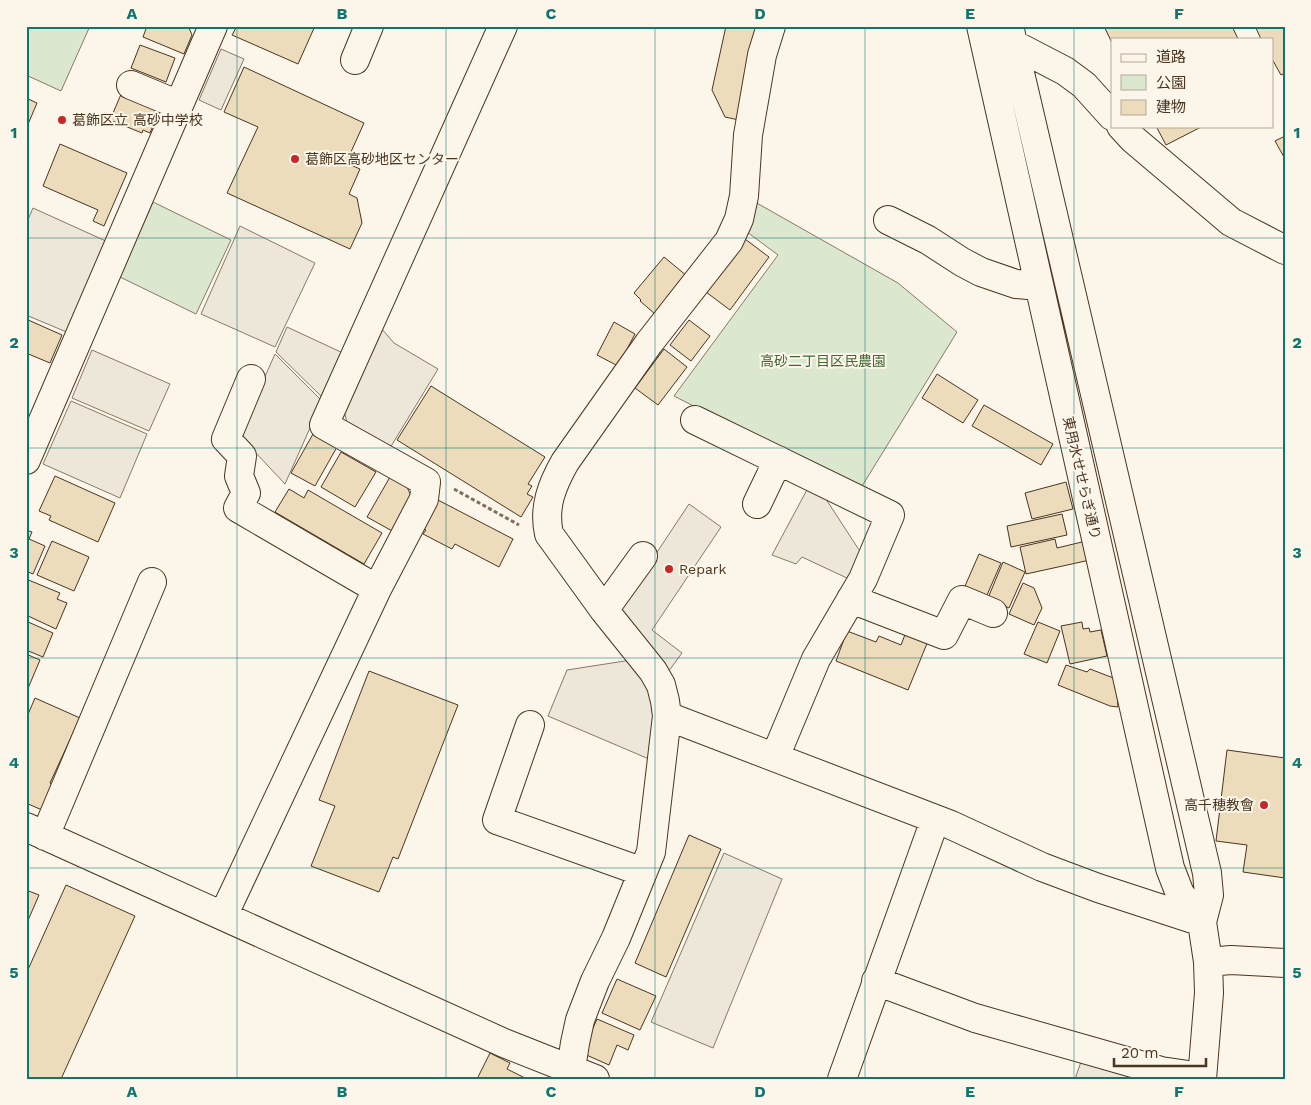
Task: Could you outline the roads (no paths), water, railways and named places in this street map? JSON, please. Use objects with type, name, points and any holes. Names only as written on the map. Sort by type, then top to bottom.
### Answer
[{"type":"street","points":[[26,460],[213,26]]},
{"type":"street","points":[[355,60],[369,26]]},
{"type":"street","points":[[223,916],[377,589],[424,499],[426,482],[324,426],[503,26]]},
{"type":"street","points":[[583,1074],[575,1043],[580,1020],[651,852],[667,716],[661,685],[653,671],[604,610],[549,534],[546,521],[549,499],[556,478],[565,462],[649,343],[729,241],[739,219],[744,196],[748,135],[762,55],[772,26]]},
{"type":"street","name":"東用水せせらぎ通り","points":[[981,26],[1170,868],[1180,894],[1202,922]]},
{"type":"street","points":[[1011,35],[1084,85],[1111,115]]},
{"type":"street","points":[[876,981],[975,1018],[1162,1070],[1202,1078],[1209,993],[1208,962],[1202,922],[1209,895],[1207,873],[1011,35]]},
{"type":"street","points":[[131,85],[180,105]]},
{"type":"street","points":[[1123,128],[1133,139],[1231,222],[1285,250]]},
{"type":"street","points":[[888,220],[928,240],[981,272],[1016,284],[1039,286]]},
{"type":"street","points":[[251,379],[226,439],[242,456],[239,476],[246,493],[238,508],[377,589]]},
{"type":"street","points":[[695,420],[890,515],[863,579],[816,659],[775,757]]},
{"type":"street","points":[[757,504],[778,460]]},
{"type":"street","points":[[604,610],[643,556]]},
{"type":"street","points":[[152,582],[36,831],[504,1043],[583,1074]]},
{"type":"street","points":[[852,599],[944,635],[962,600],[992,613]]},
{"type":"street","points":[[667,716],[935,820],[1042,867],[1098,888],[1202,922]]},
{"type":"street","points":[[530,725],[497,820],[643,872]]},
{"type":"street","points":[[842,1079],[935,820]]},
{"type":"street","points":[[1208,962],[1231,960],[1285,963]]},
{"type":"place","name":"葛飾区立 高砂中学校","points":[[62,120]]},
{"type":"place","name":"葛飾区高砂地区センター","points":[[295,159]]},
{"type":"place","name":"Repark","points":[[669,569]]},
{"type":"place","name":"高千穂教會","points":[[1264,805]]},
{"type":"park label","name":"高砂二丁目区民農園","points":[[823,361]]}]
